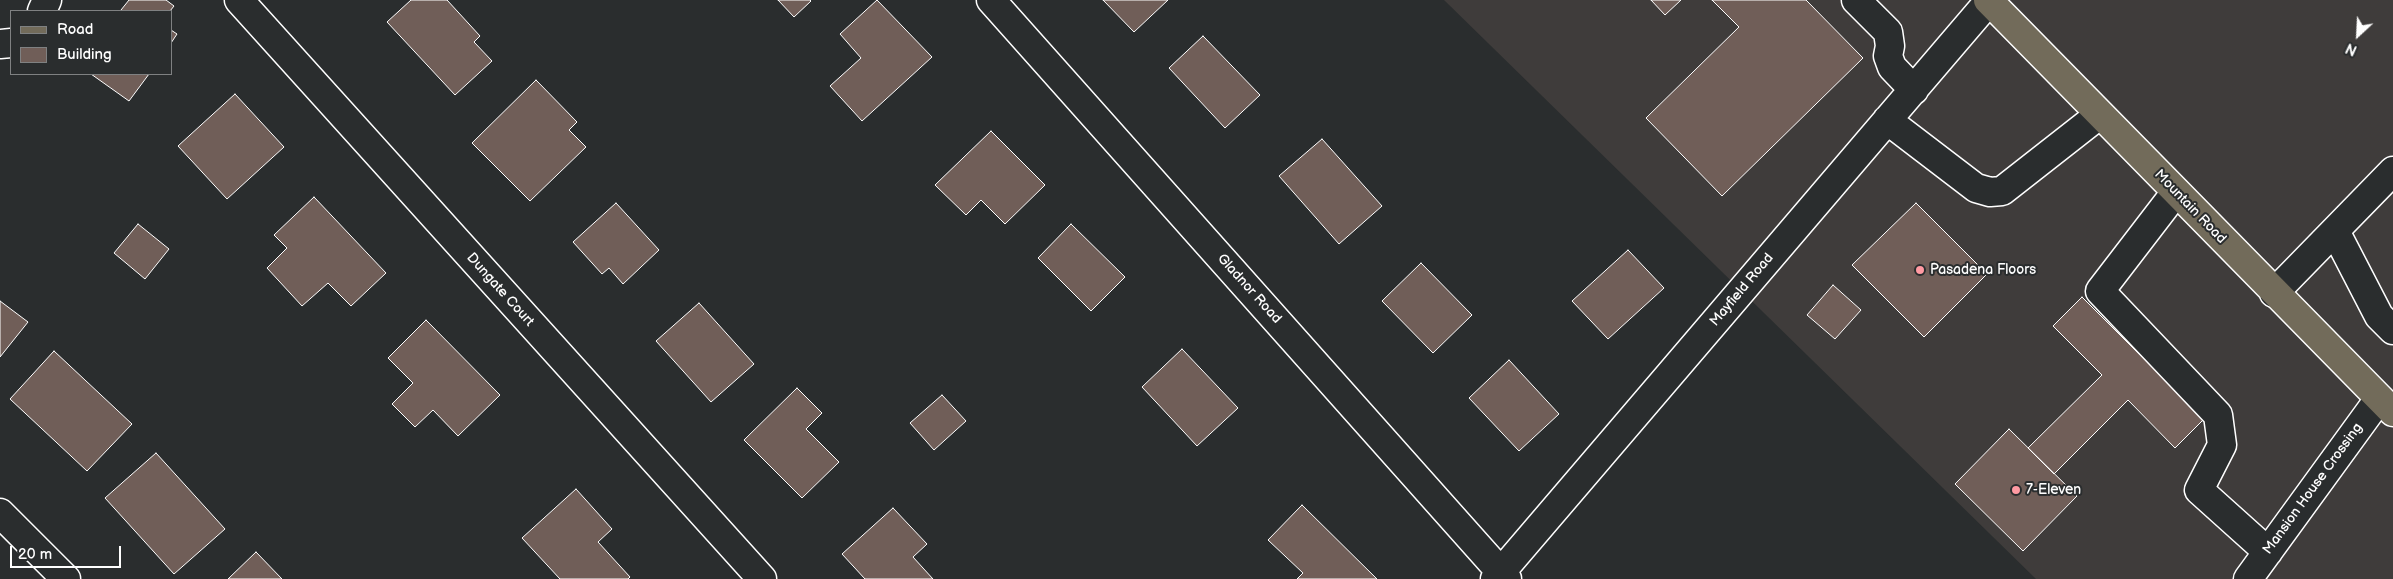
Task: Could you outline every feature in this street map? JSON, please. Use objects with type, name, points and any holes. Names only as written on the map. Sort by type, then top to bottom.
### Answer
[{"type":"main road","name":"Mountain Road","points":[[1989,0],[2099,115],[2386,406]]},
{"type":"street","name":"Dungate Court","points":[[239,0],[762,579]]},
{"type":"street","name":"Gladnor Road","points":[[991,0],[1501,577]]},
{"type":"street","points":[[1856,0],[1888,32],[1890,46],[1888,56],[1892,68],[1914,90]]},
{"type":"street","name":"Mayfield Road","points":[[1501,577],[1989,0]]},
{"type":"street","points":[[1887,120],[1976,188],[1990,192],[2002,190],[2099,115]]},
{"type":"street","points":[[2274,293],[2393,172]]},
{"type":"street","points":[[2176,192],[2100,291],[2218,415],[2222,445],[2199,490],[2268,552]]},
{"type":"street","points":[[2335,231],[2379,316],[2393,330]]},
{"type":"street","name":"Mansion House Crossing","points":[[2248,579],[2386,406]]},
{"type":"street","points":[[0,514],[66,579]]},
{"type":"shaded area","points":[[1444,0],[2393,0],[2393,579],[2036,579]]},
{"type":"building","points":[[129,0],[166,0],[174,6],[171,10],[121,10]]},
{"type":"building","points":[[411,0],[447,0],[480,36],[474,42],[492,61],[455,95],[387,22]]},
{"type":"building","points":[[778,0],[810,0],[811,1],[794,17]]},
{"type":"building","points":[[877,0],[932,57],[862,121],[830,86],[861,58],[840,34]]},
{"type":"building","points":[[1103,0],[1168,0],[1134,32]]},
{"type":"building","points":[[1651,0],[1681,0],[1665,15]]},
{"type":"building","points":[[1712,0],[1806,0],[1863,58],[1722,196],[1646,118],[1739,27]]},
{"type":"building","points":[[172,31],[177,34],[172,42]]},
{"type":"building","points":[[1203,36],[1260,95],[1225,128],[1169,68]]},
{"type":"building","points":[[92,75],[148,75],[129,101]]},
{"type":"building","points":[[536,80],[577,122],[569,130],[586,147],[530,201],[472,143]]},
{"type":"building","points":[[235,94],[284,147],[227,199],[178,146]]},
{"type":"building","points":[[991,131],[1045,185],[1005,224],[981,200],[966,215],[935,185]]},
{"type":"building","points":[[1322,139],[1382,206],[1339,244],[1279,176]]},
{"type":"building","points":[[314,197],[386,273],[351,306],[328,283],[302,306],[267,268],[287,248],[274,235]]},
{"type":"building","points":[[616,203],[659,250],[623,284],[609,268],[602,274],[573,242]]},
{"type":"building","name":"Pasadena Floors","points":[[1916,203],[1987,274],[1924,337],[1852,265]]},
{"type":"building","points":[[138,224],[169,249],[145,279],[114,253]]},
{"type":"building","points":[[1071,224],[1125,277],[1091,311],[1038,258]]},
{"type":"building","points":[[1628,250],[1664,288],[1608,339],[1572,301]]},
{"type":"building","points":[[1421,263],[1472,315],[1433,353],[1382,301]]},
{"type":"building","points":[[1833,285],[1861,310],[1835,339],[1807,315]]},
{"type":"building","name":"7-Eleven","points":[[2082,297],[2204,419],[2175,448],[2128,400],[2054,474],[2028,448],[2102,375],[2053,326]]},
{"type":"building","points":[[0,301],[28,322],[0,357]]},
{"type":"building","points":[[699,303],[754,364],[711,402],[656,341]]},
{"type":"building","points":[[426,320],[500,395],[458,436],[433,410],[415,427],[392,404],[413,383],[388,358]]},
{"type":"building","points":[[1182,349],[1238,408],[1197,446],[1142,387]]},
{"type":"building","points":[[54,351],[132,424],[87,471],[10,399]]},
{"type":"building","points":[[1509,360],[1559,414],[1519,451],[1469,398]]},
{"type":"building","points":[[797,388],[822,413],[806,429],[839,462],[802,498],[744,440]]},
{"type":"building","points":[[942,395],[966,421],[934,450],[910,423]]},
{"type":"building","name":"7-Eleven","points":[[2009,429],[2077,496],[2023,551],[1955,484]]},
{"type":"building","points":[[156,453],[225,529],[174,574],[105,498]]},
{"type":"building","points":[[576,489],[612,529],[598,542],[630,577],[628,579],[560,579],[522,538]]},
{"type":"building","points":[[1302,505],[1377,579],[1297,579],[1303,573],[1268,540]]},
{"type":"building","points":[[893,508],[927,544],[913,557],[933,579],[865,579],[842,554]]},
{"type":"building","points":[[256,552],[282,579],[228,579]]},
{"type":"place","name":"Pasadena Floors","points":[[1920,270]]},
{"type":"place","name":"7-Eleven","points":[[2016,490]]}]
